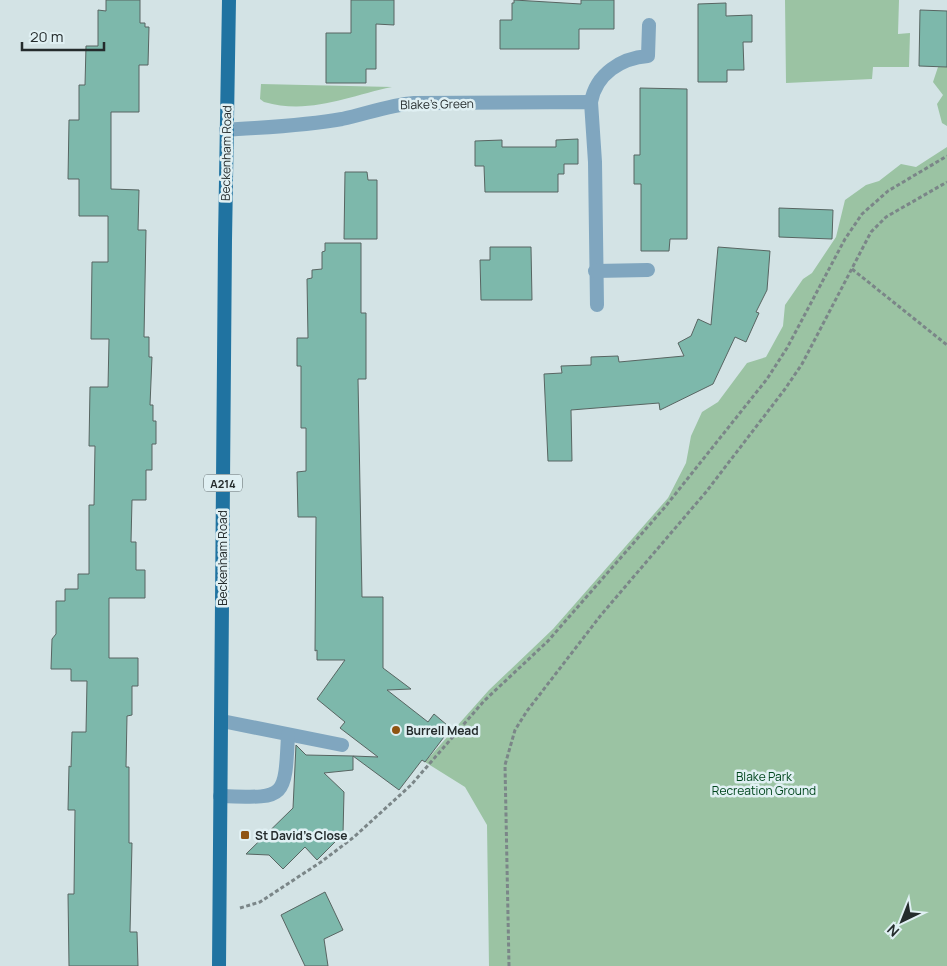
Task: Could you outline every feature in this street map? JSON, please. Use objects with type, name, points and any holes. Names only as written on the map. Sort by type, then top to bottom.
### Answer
[{"type":"main road","name":"Beckenham Road","points":[[219,966],[226,130],[229,0]]},
{"type":"street","points":[[597,305],[595,271],[595,162],[591,102],[593,90],[599,81],[621,62],[631,57],[648,56],[649,26]]},
{"type":"street","name":"Blake's Green","points":[[226,130],[319,122],[345,118],[392,105],[414,103],[591,102]]},
{"type":"street","points":[[595,271],[648,270]]},
{"type":"street","points":[[222,721],[342,745]]},
{"type":"street","points":[[220,796],[269,796],[279,791],[284,781],[286,770],[288,735]]},
{"type":"path","points":[[220,910],[250,907],[286,886],[354,837],[411,785],[484,701],[548,641],[665,508],[767,379],[787,348],[845,238],[862,214],[888,191],[947,156]]},
{"type":"path","points":[[509,966],[505,783],[508,748],[515,730],[527,711],[601,615],[706,492],[785,389],[802,364],[871,232],[886,217],[947,182]]},
{"type":"path","points":[[852,269],[947,345]]},
{"type":"green space","points":[[785,0],[899,0],[898,34],[910,33],[909,67],[873,67],[872,79],[786,83]]},
{"type":"green space","points":[[938,67],[947,67],[947,126],[942,123],[937,104],[943,95],[933,82]]},
{"type":"green space","points":[[261,84],[392,87],[329,103],[297,106],[264,102],[260,99]]},
{"type":"green space","name":"Blake Park Recreation Ground","points":[[947,147],[947,966],[489,966],[487,825],[465,787],[425,762],[489,690],[553,629],[668,498],[686,463],[691,436],[702,412],[718,402],[747,363],[766,357],[783,326],[785,305],[803,279],[812,273],[836,237],[845,200],[866,185],[879,181],[901,164],[916,167]]},
{"type":"building","points":[[106,0],[140,0],[140,23],[145,23],[145,27],[149,27],[148,65],[139,65],[139,112],[111,112],[111,189],[139,190],[138,230],[146,230],[144,337],[149,337],[149,357],[152,357],[150,405],[153,405],[153,421],[156,421],[156,444],[152,444],[152,470],[146,470],[146,500],[132,500],[131,542],[136,542],[136,570],[145,570],[145,598],[109,598],[109,658],[138,658],[138,686],[132,686],[132,715],[127,716],[126,767],[129,767],[129,843],[132,843],[130,932],[137,932],[138,966],[69,966],[68,894],[74,894],[75,810],[68,810],[69,766],[71,767],[72,732],[86,732],[87,681],[71,681],[71,669],[51,669],[52,639],[56,634],[56,601],[65,601],[65,589],[78,589],[78,574],[89,574],[89,505],[94,505],[95,446],[89,446],[90,387],[108,387],[109,339],[91,339],[92,262],[108,262],[108,216],[79,216],[79,179],[68,179],[69,120],[79,120],[79,85],[85,85],[86,46],[98,46],[98,10],[106,11]]},
{"type":"building","points":[[351,0],[394,0],[394,25],[376,24],[376,69],[366,69],[366,83],[326,83],[326,33],[351,33]]},
{"type":"building","points":[[514,0],[581,4],[581,0],[614,0],[614,29],[579,29],[579,49],[500,49],[500,20],[512,20],[512,3],[514,3]]},
{"type":"building","points":[[726,3],[726,16],[752,15],[752,42],[743,42],[744,70],[727,70],[727,82],[698,82],[698,4]]},
{"type":"building","points":[[920,10],[947,11],[947,67],[919,66]]},
{"type":"building","points":[[640,88],[687,89],[687,239],[670,239],[669,251],[641,251],[641,184],[634,184],[634,155],[640,155]]},
{"type":"building","points":[[578,139],[578,164],[564,164],[564,174],[558,174],[558,192],[485,192],[484,166],[475,166],[475,141],[502,140],[502,147],[556,147],[556,140]]},
{"type":"building","points":[[345,172],[367,172],[368,180],[377,180],[377,239],[344,239]]},
{"type":"building","points":[[779,208],[833,210],[832,239],[779,237]]},
{"type":"building","points":[[325,243],[361,243],[361,313],[366,313],[366,379],[358,379],[362,597],[383,597],[383,668],[411,689],[387,690],[428,722],[434,714],[447,725],[447,733],[425,762],[422,760],[399,790],[353,756],[378,757],[340,728],[345,722],[317,699],[345,660],[317,660],[317,650],[315,651],[316,517],[298,517],[297,472],[306,471],[306,428],[301,428],[301,366],[297,366],[297,338],[308,338],[307,279],[312,278],[312,270],[322,269],[322,252],[325,251]]},
{"type":"building","points":[[490,247],[531,247],[532,300],[481,300],[480,260],[490,260]]},
{"type":"building","points":[[718,247],[770,251],[767,290],[756,312],[759,313],[746,342],[735,337],[713,384],[660,410],[659,403],[571,410],[572,461],[548,461],[544,374],[562,373],[561,366],[591,365],[591,357],[618,356],[619,362],[684,356],[678,343],[691,336],[698,319],[711,325]]},
{"type":"building","points":[[296,745],[306,755],[353,756],[353,770],[324,773],[344,792],[343,834],[317,860],[305,847],[283,869],[269,855],[246,854],[293,808]]},
{"type":"building","points":[[325,892],[343,930],[324,939],[328,966],[305,966],[281,915]]},
{"type":"place","name":"Burrell Mead","points":[[396,730]]},
{"type":"place","name":"St David's Close","points":[[245,835]]}]
